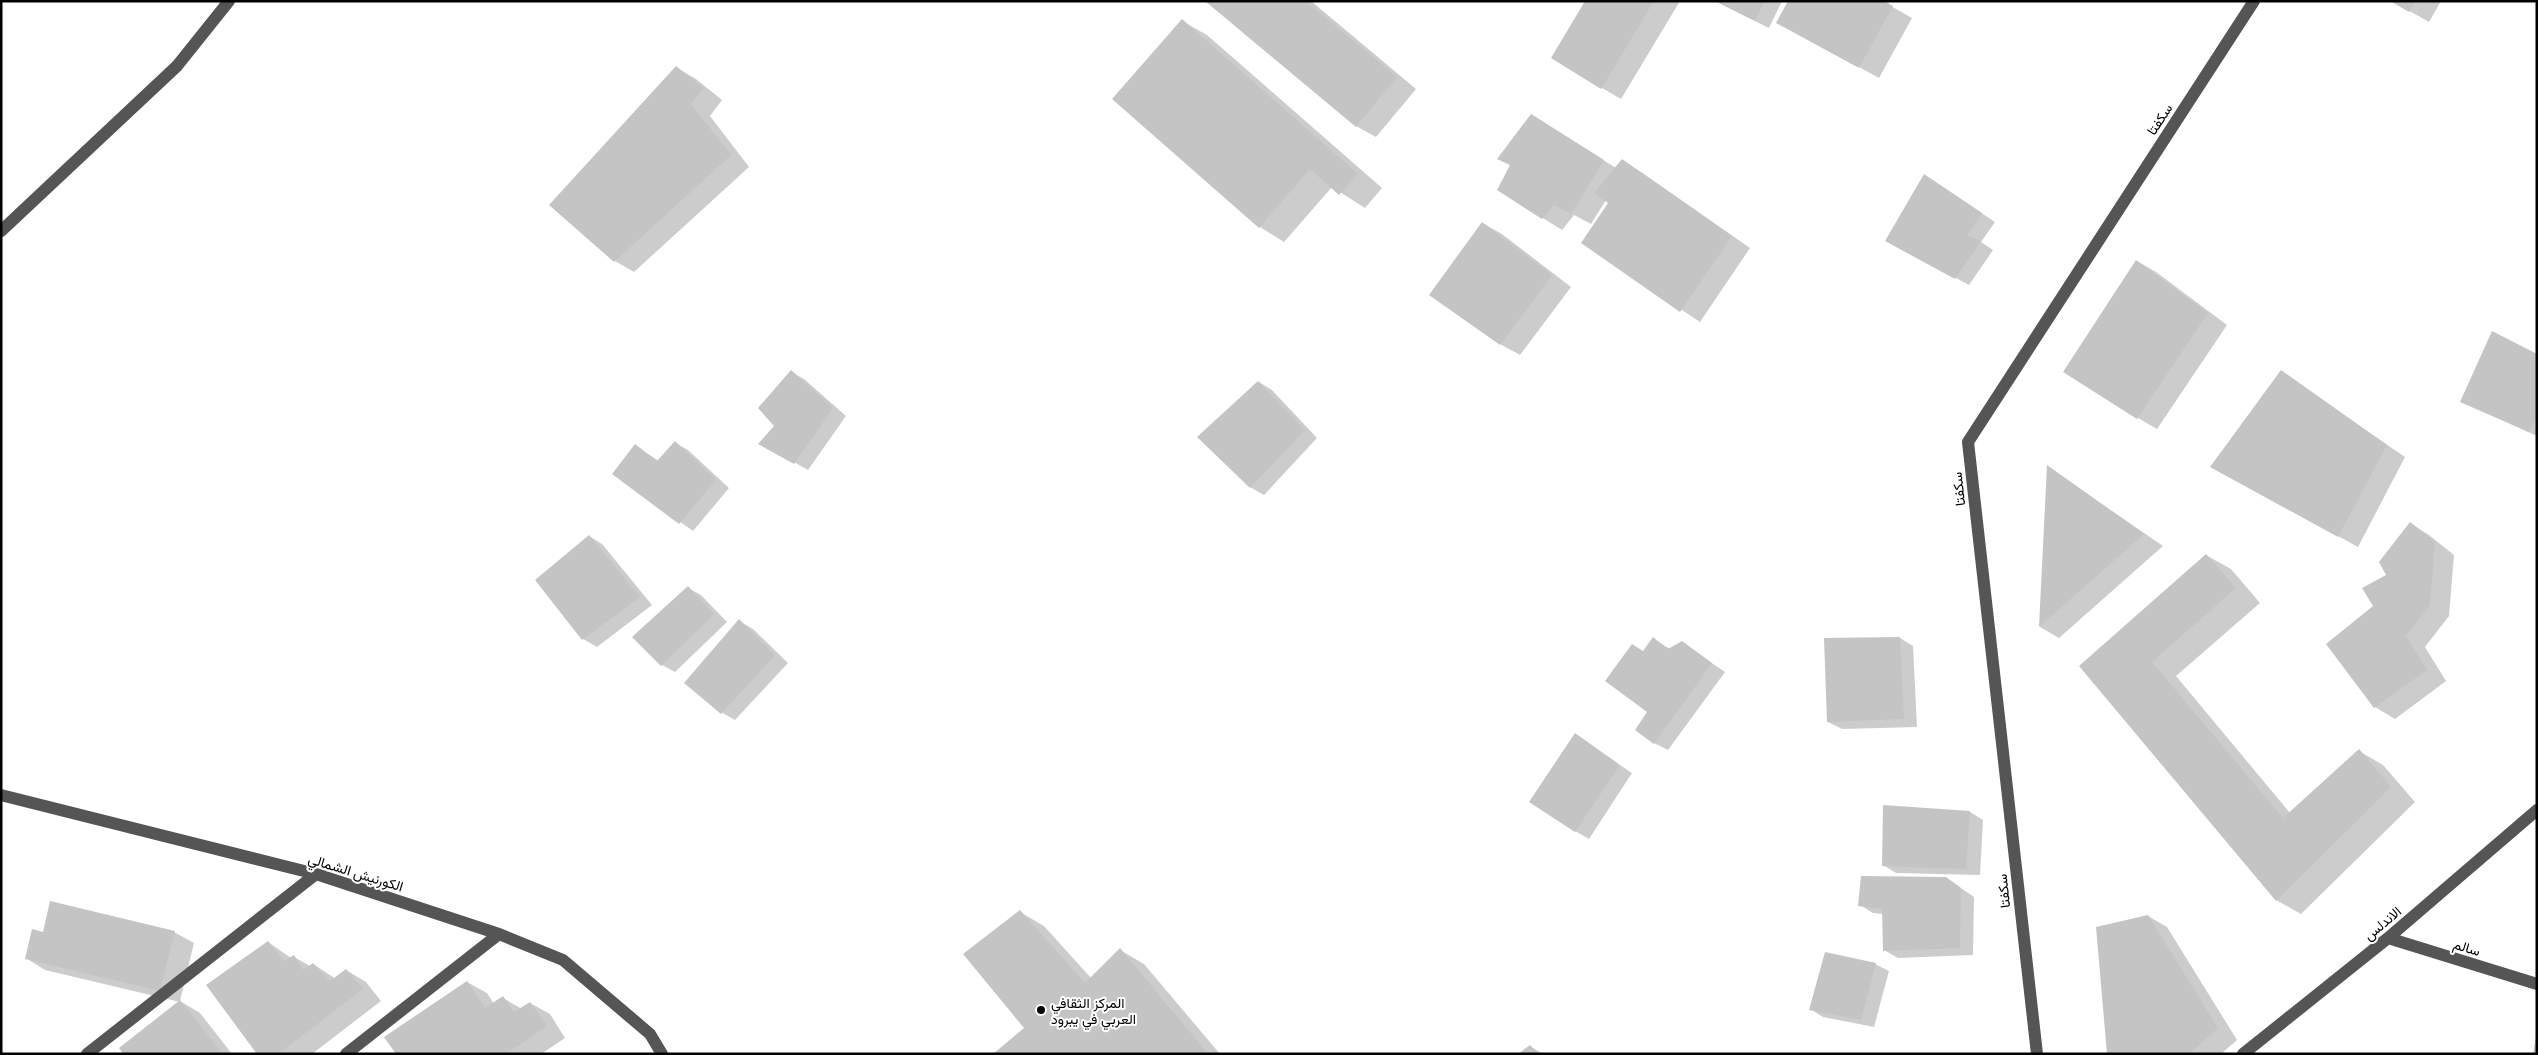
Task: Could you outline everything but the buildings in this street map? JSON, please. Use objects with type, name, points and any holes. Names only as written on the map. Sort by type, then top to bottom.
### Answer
[{"type":"street","points":[[1,231],[177,66],[229,1]]},
{"type":"street","name":"سكفتا","points":[[2037,1054],[1968,442],[2254,1]]},
{"type":"street","name":"الكورنيش الشمالي","points":[[1,795],[316,874],[499,934],[563,960],[650,1034],[662,1054]]},
{"type":"street","name":"الاندلس","points":[[2243,1054],[2388,938],[2537,810]]},
{"type":"street","points":[[87,1054],[316,874]]},
{"type":"street","points":[[352,1052],[499,934]]},
{"type":"street","name":"سالم","points":[[2388,938],[2537,984]]},
{"type":"place","name":"المركز الثقافي العربي في يبرود","points":[[1041,1010]]}]
